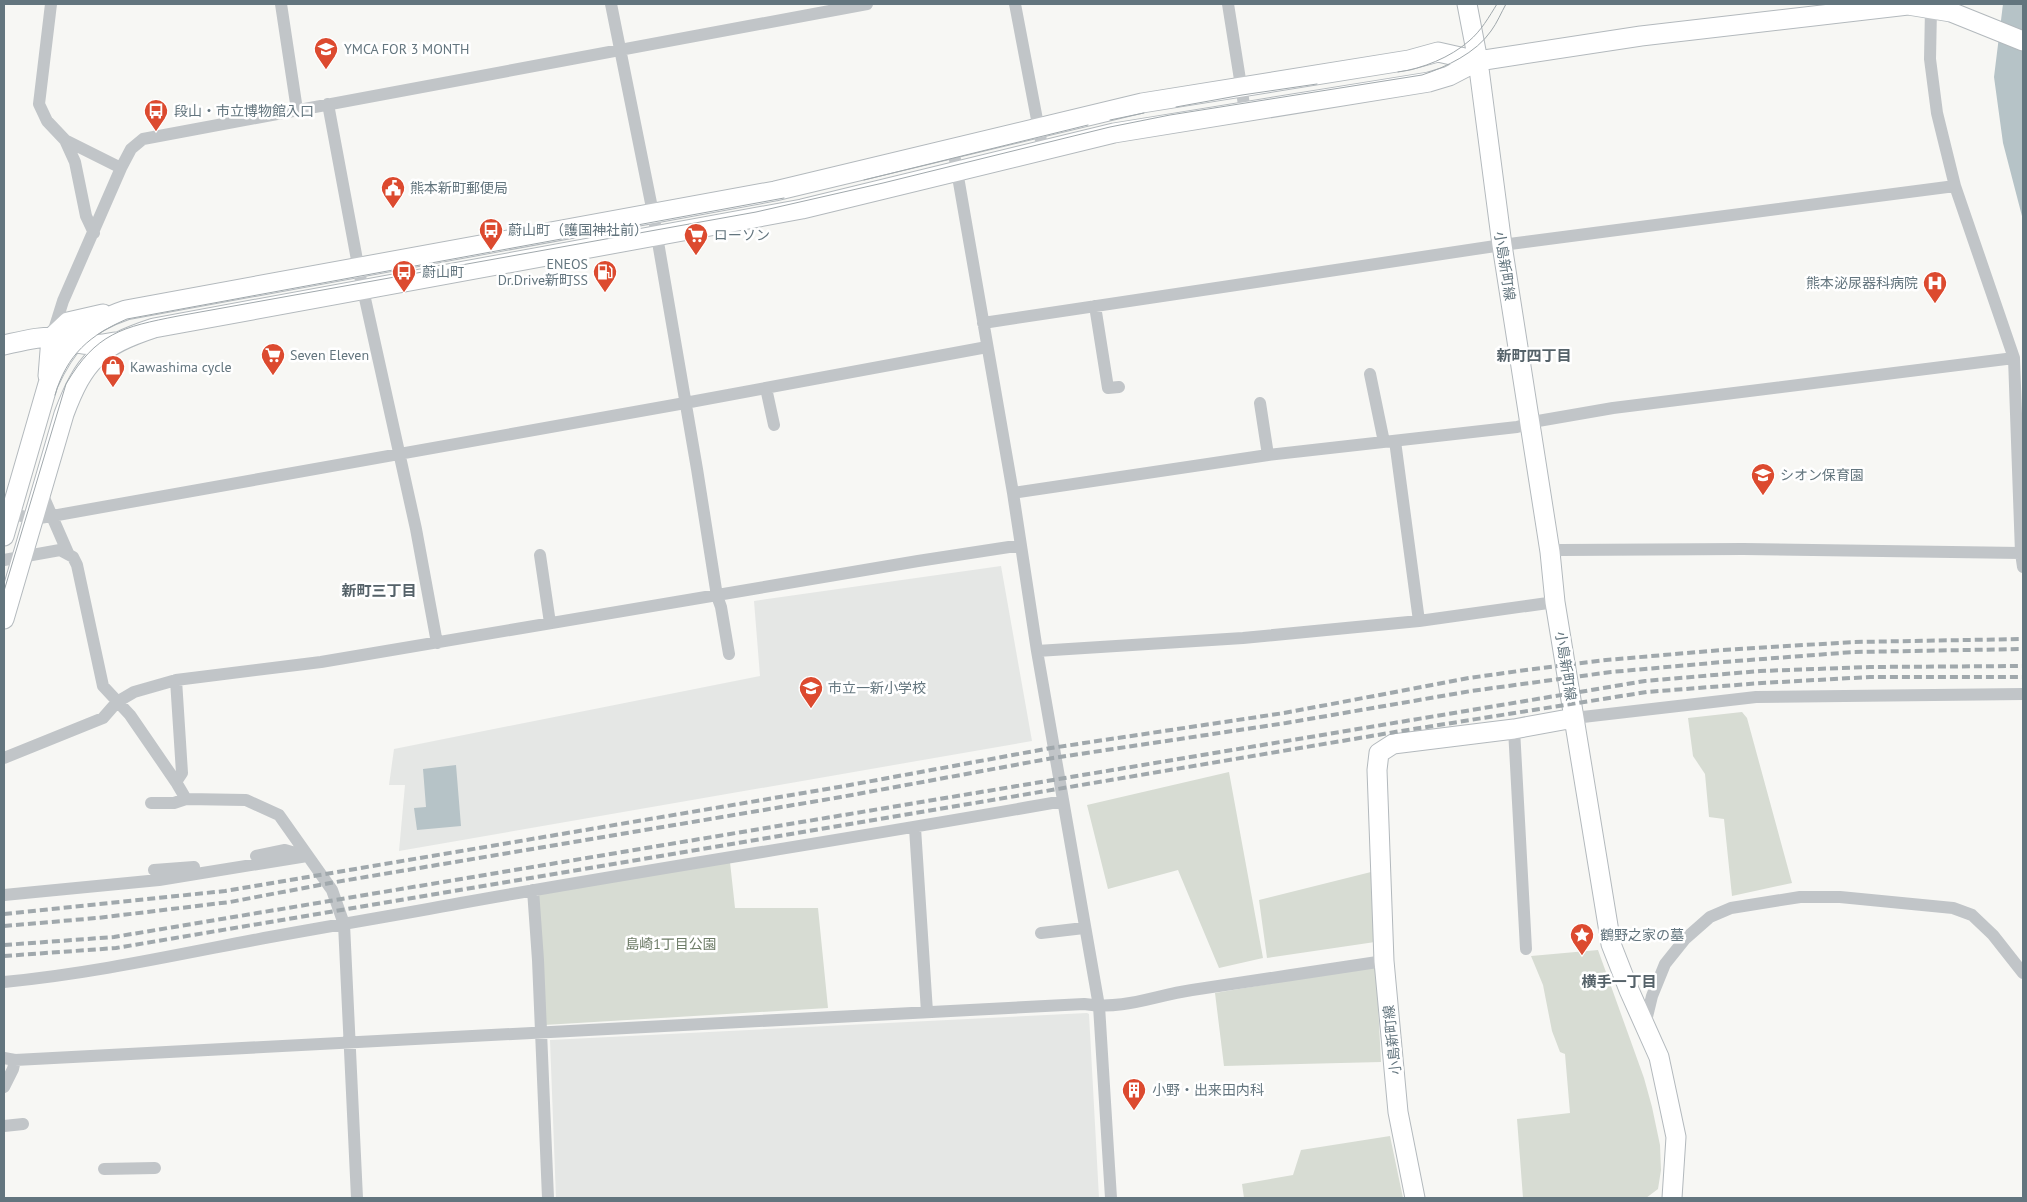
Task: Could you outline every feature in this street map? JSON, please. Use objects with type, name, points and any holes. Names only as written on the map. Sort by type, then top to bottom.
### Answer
[{"type":"street","points":[[51,4],[39,104],[47,121],[65,140],[75,162],[86,216],[94,233]]},
{"type":"street","points":[[281,4],[297,110]]},
{"type":"street","points":[[611,4],[652,213],[717,596],[721,607],[729,654]]},
{"type":"street","points":[[48,384],[51,338],[63,301],[121,168],[131,149],[143,140],[867,4]]},
{"type":"street","points":[[1015,4],[1044,151]]},
{"type":"street","points":[[1228,4],[1245,111]]},
{"type":"street","name":"小島新町線","points":[[1415,1198],[1398,1112],[1384,961],[1377,770],[1379,753],[1393,744],[1514,729],[1574,718],[1502,245],[1478,61],[1467,4]]},
{"type":"street","points":[[4,619],[42,486],[64,414],[75,386],[86,366],[102,352],[118,342],[154,328],[802,209],[1114,133],[1429,82],[1449,76],[1478,61],[1641,36],[1908,4],[1931,9],[1953,8],[2023,41]]},
{"type":"street","points":[[1931,9],[1930,59],[1937,113],[1955,186],[2014,358],[2020,443],[2021,552],[2023,567]]},
{"type":"street","points":[[51,338],[68,322],[799,185],[1142,103],[1409,60],[1438,52],[1478,61]]},
{"type":"street","points":[[328,104],[358,267],[400,454],[437,643]]},
{"type":"street","points":[[65,140],[121,168]]},
{"type":"street","points":[[953,148],[1013,493],[1037,651],[1084,928],[1099,1006],[1111,1198]]},
{"type":"street","points":[[984,323],[1502,245],[1955,186]]},
{"type":"street","points":[[1095,306],[1108,388],[1119,387]]},
{"type":"street","points":[[4,536],[48,384],[67,349],[92,325],[126,310]]},
{"type":"street","points":[[4,345],[31,339],[63,338],[67,349],[64,414]]},
{"type":"street","points":[[67,349],[118,342]]},
{"type":"street","points":[[10,513],[33,519],[52,516],[988,347]]},
{"type":"street","points":[[1013,493],[1268,455],[1517,427],[1613,408],[2014,358]]},
{"type":"street","points":[[1370,374],[1389,442],[1418,621]]},
{"type":"street","points":[[766,388],[774,424]]},
{"type":"street","points":[[1260,403],[1268,455]]},
{"type":"street","points":[[42,486],[44,498],[68,553]]},
{"type":"street","points":[[4,758],[103,718],[117,702],[134,692],[176,680],[321,662],[1000,548],[1021,547]]},
{"type":"street","points":[[1550,552],[1561,550],[1742,549],[2021,552]]},
{"type":"street","points":[[4,560],[60,550],[73,557],[77,565],[103,686],[130,715],[186,799]]},
{"type":"street","points":[[540,555],[550,623]]},
{"type":"street","points":[[1037,651],[1243,638],[1418,621],[1555,602]]},
{"type":"street","points":[[176,680],[182,773],[176,782]]},
{"type":"street","points":[[1672,1198],[1676,1137],[1659,1056],[1629,990],[1611,944],[1574,718],[1756,697],[2023,694]]},
{"type":"street","points":[[1514,729],[1526,949]]},
{"type":"street","points":[[151,804],[174,803],[186,799],[246,800],[265,808],[279,815],[332,890],[344,924],[357,1198]]},
{"type":"street","points":[[4,982],[40,979],[533,890],[915,828],[1063,801]]},
{"type":"street","points":[[915,828],[927,1012]]},
{"type":"street","points":[[154,870],[214,866],[285,850],[307,856]]},
{"type":"street","points":[[4,895],[159,880],[307,856]]},
{"type":"street","points":[[533,890],[548,1198]]},
{"type":"street","points":[[1645,1025],[1652,996],[1665,964],[1685,939],[1710,917],[1731,908],[1800,897],[1840,897],[1953,908],[1972,915],[1993,934],[2023,973]]},
{"type":"street","points":[[1041,932],[1084,928]]},
{"type":"street","points":[[4,1088],[13,1070],[9,1059],[1084,1004],[1112,1007],[1138,1003],[1152,997],[1191,990],[1384,961]]},
{"type":"street","points":[[4,1126],[23,1124]]},
{"type":"street","points":[[104,1169],[155,1168]]},
{"type":"shaded area","points":[[2003,4],[2023,4],[2023,220],[2003,143],[1994,77]]},
{"type":"shaded area","name":"市立一新小学校","points":[[1001,566],[1032,741],[399,851],[405,785],[389,785],[394,749],[760,676],[754,601]]},
{"type":"shaded area","points":[[456,765],[461,826],[417,830],[414,808],[426,807],[423,769]]},
{"type":"shaded area","points":[[1089,1014],[1099,1198],[556,1198],[550,1040]]},
{"type":"green space","points":[[1742,712],[1747,718],[1792,883],[1732,896],[1724,819],[1709,817],[1705,774],[1693,756],[1688,718]]},
{"type":"green space","points":[[1229,772],[1263,958],[1219,968],[1178,870],[1108,889],[1087,805]]},
{"type":"green space","name":"島崎1丁目公園","points":[[730,862],[735,908],[818,908],[828,1008],[544,1025],[538,892]]},
{"type":"green space","points":[[1371,872],[1375,942],[1267,958],[1259,900]]},
{"type":"green space","points":[[1598,950],[1644,1078],[1652,1107],[1660,1145],[1661,1170],[1658,1189],[1646,1198],[1523,1198],[1517,1119],[1570,1113],[1565,1054],[1560,1052],[1552,1031],[1543,985],[1531,956]]},
{"type":"green space","points":[[1376,966],[1381,1062],[1224,1066],[1215,993]]},
{"type":"green space","points":[[1390,1136],[1403,1198],[1244,1198],[1242,1184],[1293,1175],[1301,1150]]},
{"type":"tram line","points":[[1398,72],[1436,61],[1462,47],[1481,28],[1497,4]]},
{"type":"tram line","points":[[4,591],[66,384],[88,353],[112,335],[126,329],[178,316],[756,212],[1110,127],[1170,115],[1422,75],[1460,58],[1477,46],[1493,28],[1506,4]]},
{"type":"tram line","points":[[1176,107],[1317,84]]},
{"type":"tram line","points":[[1110,120],[1144,113]]},
{"type":"tram line","points":[[864,180],[1088,125]]},
{"type":"tram line","points":[[55,395],[66,368],[73,357],[91,339],[127,319],[784,198]]},
{"type":"railway","points":[[4,914],[225,891],[839,787],[1051,748],[1284,713],[1469,678],[1526,670],[1606,660],[1722,650],[1854,642],[2023,639]]},
{"type":"railway","points":[[4,926],[97,918],[230,902],[330,883],[841,797],[1053,758],[1286,723],[1471,691],[1611,672],[1854,652],[2023,649]]},
{"type":"railway","points":[[4,945],[114,937],[1645,681],[1760,671],[1870,667],[2023,666]]},
{"type":"railway","points":[[4,956],[116,948],[1401,731],[1647,692],[1870,677],[2023,677]]},
{"type":"place","name":"YMCA FOR 3 MONTH","points":[[326,70]]},
{"type":"place","name":"段山・市立博物館入口","points":[[156,132]]},
{"type":"place","name":"熊本新町郵便局","points":[[393,209]]},
{"type":"place","name":"蔚山町（護国神社前）","points":[[491,251]]},
{"type":"place","name":"ローソン","points":[[696,256]]},
{"type":"place","name":"蔚山町","points":[[404,293]]},
{"type":"place","name":"ENEOS Dr.Drive新町SS","points":[[605,293]]},
{"type":"place","name":"熊本泌尿器科病院","points":[[1935,304]]},
{"type":"place","name":"Seven Eleven","points":[[273,376]]},
{"type":"place","name":"Kawashima cycle","points":[[113,388]]},
{"type":"place","name":"シオン保育園","points":[[1763,496]]},
{"type":"place","name":"市立一新小学校","points":[[811,709]]},
{"type":"place","name":"鶴野之家の墓","points":[[1582,956]]},
{"type":"place","name":"小野・出来田内科","points":[[1134,1111]]},
{"type":"district","name":"新町四丁目","points":[[1534,356]]},
{"type":"district","name":"新町三丁目","points":[[379,591]]},
{"type":"district","name":"横手一丁目","points":[[1619,982]]}]
